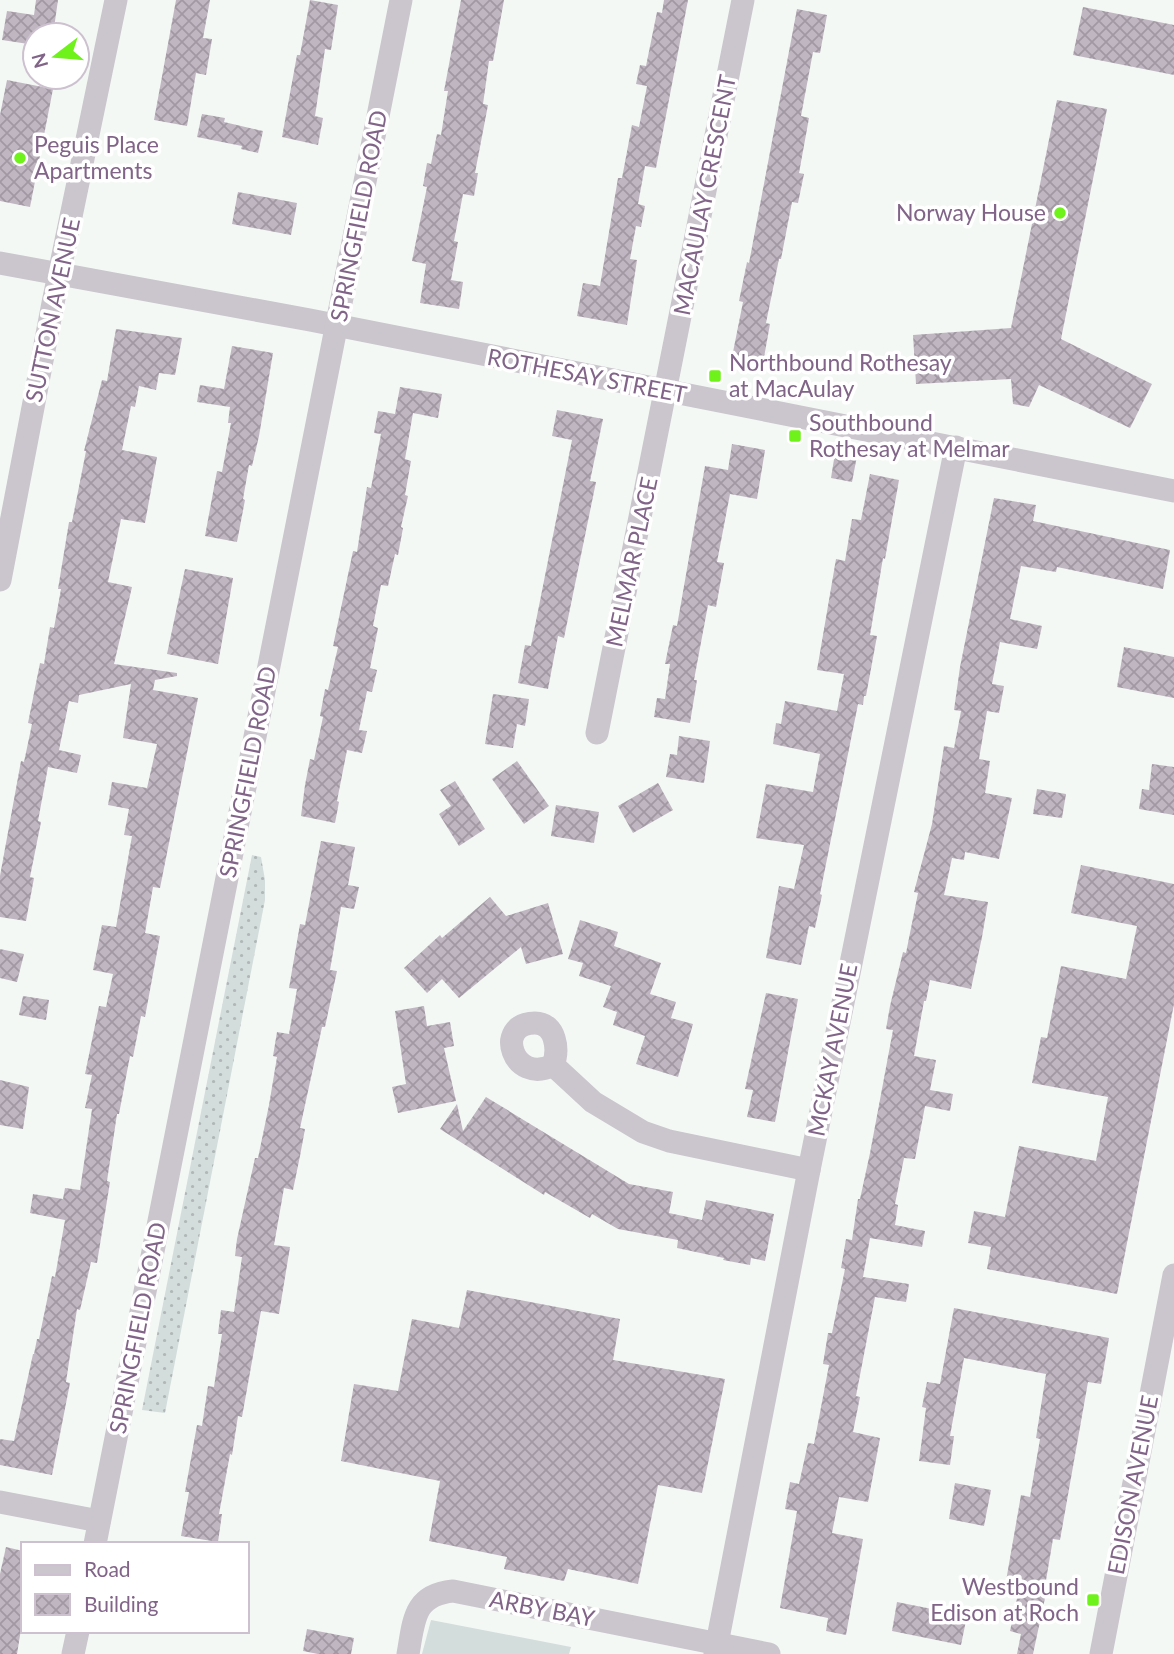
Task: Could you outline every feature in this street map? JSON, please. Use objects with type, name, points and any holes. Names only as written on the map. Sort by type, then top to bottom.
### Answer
[{"type":"street","name":"SUTTON AVENUE","points":[[0,580],[117,0]]},
{"type":"street","name":"SPRINGFIELD ROAD","points":[[97,1532],[401,0]]},
{"type":"street","name":"MACAULAY CRESCENT","points":[[666,391],[743,0]]},
{"type":"street","name":"ROTHESAY STREET","points":[[0,263],[337,325],[1174,491]]},
{"type":"street","name":"MELMAR PLACE","points":[[597,733],[666,391]]},
{"type":"street","name":"MCKAY AVENUE","points":[[716,1649],[809,1170],[956,447]]},
{"type":"street","points":[[553,1065],[593,1102],[643,1132],[669,1141],[809,1170]]},
{"type":"street","name":"EDISON AVENUE","points":[[1101,1654],[1174,1275]]},
{"type":"street","points":[[0,1502],[97,1532]]},
{"type":"street","name":"ARBY BAY","points":[[408,1654],[414,1620],[424,1601],[433,1594],[453,1591],[716,1649]]},
{"type":"street","points":[[74,1654],[78,1633]]},
{"type":"street","points":[[716,1649],[769,1654]]},
{"type":"shaded area","points":[[252,855],[261,857],[265,900],[165,1413],[142,1410]]},
{"type":"shaded area","points":[[431,1620],[571,1647],[569,1654],[422,1654]]},
{"type":"building","points":[[36,0],[58,0],[55,21],[21,21],[21,43],[2,40],[7,11],[34,15]]},
{"type":"building","points":[[176,0],[210,0],[203,38],[212,39],[206,75],[196,73],[187,126],[154,120]]},
{"type":"building","points":[[310,0],[338,5],[331,50],[325,49],[315,116],[323,118],[318,145],[282,137]]},
{"type":"building","points":[[461,0],[504,0],[493,61],[489,61],[483,104],[488,105],[475,173],[478,173],[474,196],[463,194],[454,241],[458,242],[451,280],[463,282],[459,309],[420,303],[426,264],[412,261],[427,187],[423,186],[427,163],[431,164],[437,134],[441,135],[448,91],[444,91]]},
{"type":"building","points":[[664,0],[688,0],[656,168],[645,166],[638,204],[645,206],[641,227],[636,226],[630,259],[637,260],[627,325],[577,316],[583,283],[600,286],[618,178],[622,178],[632,125],[639,127],[647,86],[636,84],[640,65],[646,66],[657,12],[662,13]]},
{"type":"building","points":[[1083,7],[1174,25],[1174,75],[1073,55]]},
{"type":"building","points":[[797,9],[827,15],[820,53],[813,52],[801,116],[809,118],[799,173],[804,174],[798,203],[792,202],[779,259],[766,323],[770,324],[763,363],[732,357],[743,302],[739,301],[747,262],[749,263]]},
{"type":"building","name":"Peguis Place Apartments","points":[[7,80],[21,83],[21,91],[53,91],[30,207],[0,201],[0,115]]},
{"type":"building","name":"Norway House","points":[[1057,100],[1107,109],[1061,339],[1152,384],[1130,428],[1039,385],[1029,407],[1013,404],[1011,379],[916,384],[913,335],[1011,328]]},
{"type":"building","points":[[202,114],[225,118],[224,122],[263,131],[258,153],[241,149],[242,146],[197,137]]},
{"type":"building","points":[[238,192],[297,203],[291,235],[232,224]]},
{"type":"building","points":[[116,329],[182,338],[175,375],[159,373],[156,390],[139,386],[135,407],[131,406],[122,450],[157,457],[145,523],[121,519],[108,582],[132,587],[114,664],[177,673],[177,676],[155,680],[153,690],[198,698],[160,888],[153,887],[145,933],[160,936],[145,1017],[141,1016],[117,1114],[107,1181],[110,1182],[97,1263],[91,1262],[80,1310],[77,1309],[66,1382],[70,1383],[52,1475],[0,1465],[0,1439],[14,1441],[52,1276],[55,1277],[65,1220],[30,1213],[33,1194],[63,1199],[65,1188],[80,1190],[92,1109],[85,1108],[92,1075],[85,1074],[99,1006],[106,1007],[113,974],[93,970],[102,925],[116,927],[132,836],[124,835],[129,809],[108,805],[112,782],[147,788],[157,744],[123,738],[131,684],[79,695],[78,703],[69,701],[59,750],[81,755],[77,773],[48,767],[30,877],[34,878],[26,921],[0,917],[0,876],[21,761],[24,762],[32,724],[28,723],[40,663],[44,664],[50,627],[54,628],[69,522],[72,522],[84,451],[102,380],[107,381]]},
{"type":"building","points":[[232,346],[273,353],[259,436],[252,466],[249,465],[237,542],[205,536],[217,471],[222,472],[231,423],[228,423],[230,407],[197,402],[200,385],[224,389]]},
{"type":"building","points":[[400,387],[442,394],[438,418],[413,413],[405,459],[411,461],[405,495],[408,496],[398,555],[395,554],[388,586],[381,585],[373,626],[378,628],[370,668],[377,670],[372,692],[367,691],[359,730],[367,731],[362,753],[347,750],[335,823],[301,816],[305,785],[310,759],[314,760],[323,717],[320,716],[325,689],[328,690],[338,647],[333,646],[353,551],[357,552],[367,487],[371,488],[381,434],[374,433],[378,411],[395,414]]},
{"type":"building","points":[[557,410],[603,419],[590,481],[596,482],[564,638],[558,636],[548,689],[518,683],[525,645],[531,646],[572,440],[552,436]]},
{"type":"building","points":[[732,444],[765,450],[757,499],[730,494],[717,562],[724,563],[716,607],[708,605],[694,680],[697,680],[690,723],[654,717],[657,698],[665,699],[670,664],[665,664],[673,625],[677,626],[705,466],[728,470]]},
{"type":"building","points":[[835,453],[857,456],[852,482],[831,478]]},
{"type":"building","points":[[870,474],[899,480],[870,635],[877,636],[866,696],[863,705],[858,704],[815,928],[809,926],[801,965],[766,958],[779,886],[794,889],[804,845],[756,838],[766,784],[813,792],[820,754],[773,744],[776,723],[781,724],[785,701],[837,711],[844,674],[817,670],[836,559],[845,561],[852,519],[861,520]]},
{"type":"building","points":[[994,498],[1036,505],[1033,521],[1170,550],[1163,589],[1057,567],[1056,572],[1021,566],[1010,619],[1042,626],[1037,649],[1000,642],[992,684],[1004,686],[999,713],[987,711],[979,759],[990,761],[985,793],[1012,798],[999,859],[965,852],[964,860],[952,858],[944,895],[988,902],[971,989],[930,980],[914,1056],[936,1060],[930,1090],[953,1094],[950,1111],[925,1106],[915,1159],[904,1158],[895,1204],[898,1205],[895,1225],[925,1231],[922,1247],[870,1238],[863,1277],[909,1284],[906,1302],[875,1297],[856,1396],[860,1397],[853,1432],[880,1438],[868,1502],[839,1497],[832,1533],[863,1539],[846,1635],[826,1631],[828,1618],[780,1608],[797,1511],[785,1509],[790,1482],[799,1484],[808,1443],[814,1444],[829,1365],[823,1364],[828,1333],[832,1333],[845,1269],[841,1268],[846,1239],[852,1240],[893,1030],[886,1029],[890,1006],[903,952],[906,953],[918,893],[914,892],[932,824],[944,746],[954,748],[961,711],[954,710],[960,667]]},
{"type":"building","points":[[185,569],[233,578],[218,664],[167,654]]},
{"type":"building","points":[[1124,647],[1174,657],[1174,698],[1117,687]]},
{"type":"building","points":[[493,694],[529,699],[525,726],[517,724],[513,748],[485,744]]},
{"type":"building","points":[[679,736],[710,741],[704,783],[666,777],[670,754],[677,755]]},
{"type":"building","points":[[517,761],[549,806],[524,824],[492,779]]},
{"type":"building","points":[[1152,764],[1174,767],[1174,815],[1139,809],[1142,789],[1149,790]]},
{"type":"building","points":[[455,781],[485,829],[459,846],[439,814],[451,806],[440,790]]},
{"type":"building","points":[[658,783],[673,810],[633,833],[618,806]]},
{"type":"building","points":[[1037,789],[1066,794],[1062,818],[1033,814]]},
{"type":"building","points":[[556,805],[599,812],[594,843],[551,836]]},
{"type":"building","points":[[321,841],[355,847],[348,885],[359,887],[354,909],[341,907],[330,970],[337,971],[300,1128],[305,1129],[300,1156],[293,1190],[284,1188],[274,1245],[290,1247],[279,1314],[261,1311],[242,1417],[238,1416],[232,1455],[230,1454],[219,1514],[222,1514],[218,1542],[181,1536],[189,1492],[185,1492],[197,1425],[202,1426],[208,1386],[214,1387],[222,1334],[218,1334],[221,1310],[234,1312],[242,1257],[235,1256],[237,1239],[269,1105],[277,1057],[273,1056],[277,1032],[289,1034],[297,989],[289,988],[300,924],[305,925]]},
{"type":"building","points":[[1081,865],[1174,884],[1174,1004],[1117,1294],[987,1269],[991,1247],[968,1243],[974,1211],[1005,1217],[1019,1146],[1096,1161],[1108,1097],[1032,1083],[1041,1037],[1047,1038],[1061,966],[1126,979],[1137,926],[1071,913]]},
{"type":"building","points":[[490,897],[506,916],[548,903],[563,954],[526,964],[521,947],[459,998],[442,979],[427,993],[404,968],[440,935],[442,938]]},
{"type":"building","points":[[580,920],[618,932],[614,946],[661,963],[650,994],[676,1002],[671,1018],[693,1024],[678,1077],[636,1064],[645,1036],[613,1025],[617,1012],[603,1007],[611,986],[579,976],[583,963],[568,959]]},
{"type":"building","points":[[0,949],[24,954],[17,982],[0,978]]},
{"type":"building","points":[[766,993],[798,999],[775,1122],[747,1117],[753,1090],[745,1089]]},
{"type":"building","points":[[23,996],[49,1000],[46,1020],[19,1015]]},
{"type":"building","points":[[424,1006],[427,1026],[450,1022],[454,1046],[444,1048],[456,1101],[398,1113],[392,1087],[406,1084],[395,1011]]},
{"type":"building","points":[[0,1080],[29,1087],[23,1129],[0,1125]]},
{"type":"building","points":[[486,1097],[629,1184],[673,1192],[669,1213],[702,1220],[706,1200],[774,1214],[765,1261],[751,1258],[750,1265],[723,1260],[724,1258],[677,1248],[678,1240],[618,1229],[592,1214],[590,1218],[545,1192],[544,1195],[440,1129],[457,1104],[463,1131]]},
{"type":"building","points":[[467,1290],[620,1319],[613,1360],[725,1379],[702,1493],[658,1485],[638,1584],[568,1569],[564,1581],[504,1569],[507,1557],[429,1541],[440,1481],[341,1461],[354,1384],[398,1391],[412,1319],[459,1328]]},
{"type":"building","points":[[954,1308],[1109,1338],[1101,1384],[1088,1382],[1060,1540],[1053,1539],[1045,1598],[1033,1654],[1017,1654],[1021,1634],[1010,1631],[1020,1584],[1006,1581],[1021,1495],[1030,1497],[1040,1439],[1036,1438],[1046,1374],[964,1358],[950,1436],[954,1436],[950,1465],[919,1461],[926,1408],[922,1407],[927,1382],[940,1384]]},
{"type":"building","points":[[955,1483],[991,1490],[984,1526],[949,1519]]},
{"type":"building","points":[[6,1547],[21,1551],[21,1629],[17,1654],[0,1654],[0,1574]]},
{"type":"building","points":[[897,1602],[967,1616],[961,1645],[892,1631]]},
{"type":"building","points":[[307,1629],[354,1638],[351,1654],[303,1651]]},
{"type":"place","name":"Peguis Place Apartments","points":[[20,158]]},
{"type":"place","name":"Norway House","points":[[1060,213]]},
{"type":"place","name":"Northbound Rothesay at MacAulay","points":[[715,376]]},
{"type":"place","name":"Southbound Rothesay at Melmar","points":[[795,436]]},
{"type":"place","name":"Westbound Edison at Roch","points":[[1093,1600]]}]
